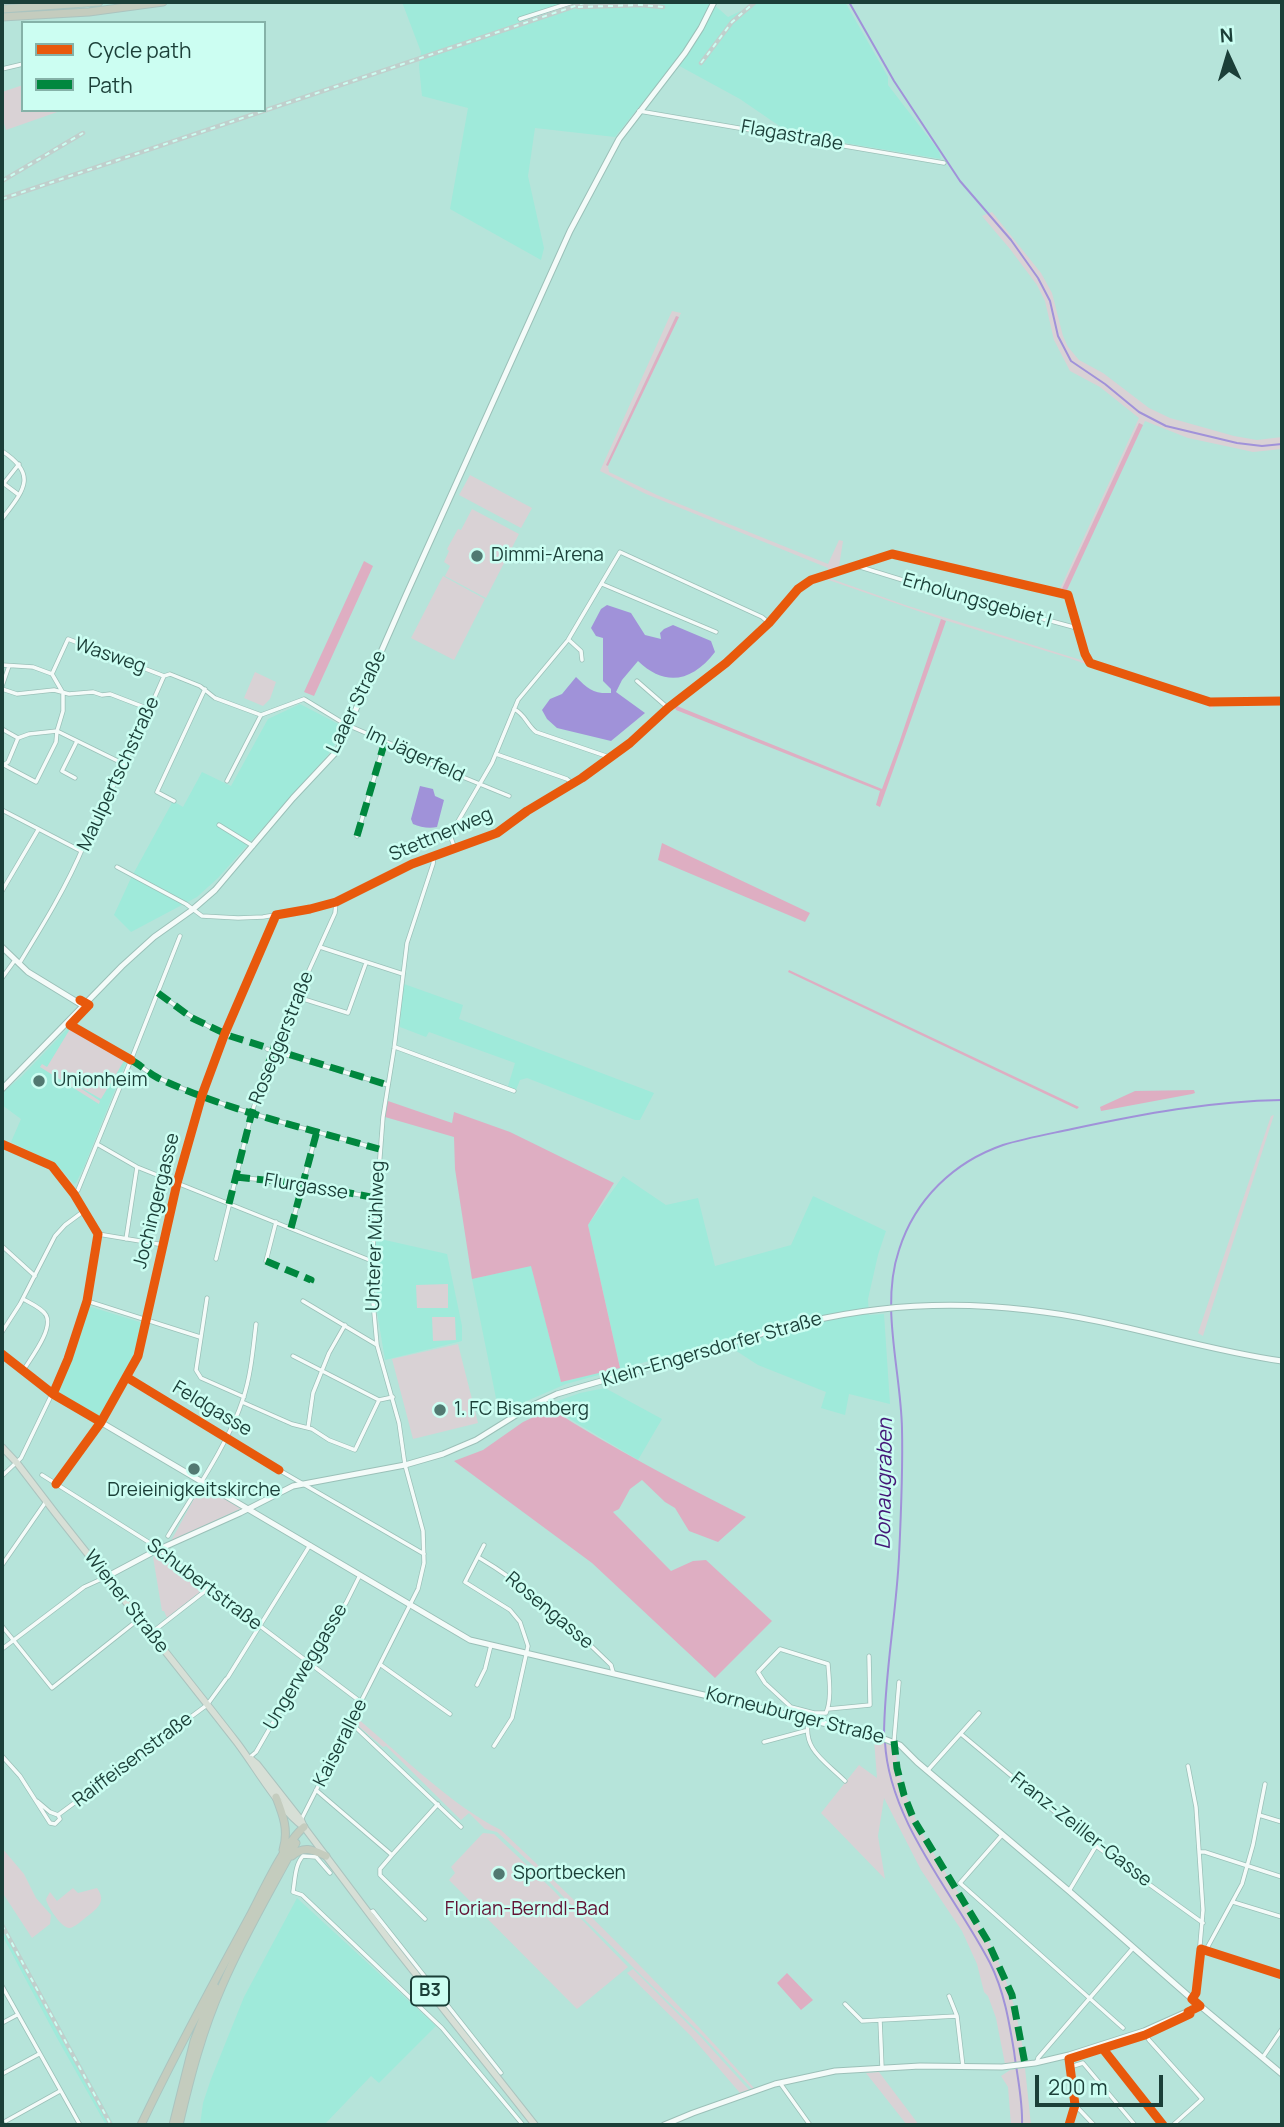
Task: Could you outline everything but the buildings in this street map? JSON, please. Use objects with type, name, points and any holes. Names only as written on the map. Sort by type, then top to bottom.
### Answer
[{"type":"highway","points":[[2,9],[99,2]]},
{"type":"highway","points":[[2,18],[89,12],[163,2]]},
{"type":"highway","points":[[141,2125],[197,2012],[284,1860],[286,1833],[276,1797]]},
{"type":"highway","points":[[173,2125],[222,1984],[303,1821]]},
{"type":"highway","points":[[284,1860],[306,1849],[326,1856]]},
{"type":"highway","points":[[179,2125],[180,2109],[201,2019],[222,1967]]},
{"type":"main road","name":"Wiener Straße","points":[[2,1447],[207,1704],[276,1797],[298,1823],[303,1821]]},
{"type":"main road","name":"Wiener Straße","points":[[249,1758],[257,1764],[303,1821],[369,1913],[535,2125]]},
{"type":"street","points":[[520,19],[573,2]]},
{"type":"street","name":"Laaer Straße","points":[[2,1089],[82,1005],[154,937],[192,909],[223,881],[303,787],[334,756],[350,726],[402,603],[561,250],[623,132],[693,40],[714,2]]},
{"type":"street","points":[[2,69],[21,64]]},
{"type":"street","name":"Flagastraße","points":[[639,111],[944,163]]},
{"type":"street","points":[[2,451],[19,464],[25,477],[24,488],[3,516]]},
{"type":"street","points":[[19,464],[3,482],[20,495]]},
{"type":"street","points":[[455,849],[450,835],[496,754],[514,709],[522,695],[568,640],[620,552],[762,617],[769,623]]},
{"type":"street","points":[[858,566],[892,554]]},
{"type":"street","name":"Stettnerweg","points":[[117,867],[186,904],[202,916],[237,918],[276,915],[336,902],[412,864],[497,833],[610,758],[726,663],[769,623],[798,589],[824,575],[858,566]]},
{"type":"street","name":"Erholungsgebiet I","points":[[858,566],[1077,628]]},
{"type":"street","points":[[602,584],[716,632]]},
{"type":"street","name":"Wasweg","points":[[63,693],[52,674],[68,639],[164,676]]},
{"type":"street","points":[[568,640],[581,652],[582,660]]},
{"type":"street","points":[[2,664],[33,667],[52,674]]},
{"type":"street","points":[[9,666],[2,687],[17,694],[54,690],[63,693],[113,694],[149,709]]},
{"type":"street","name":"Maulpertschstraße","points":[[2,978],[17,962],[49,915],[124,764],[164,676],[170,674],[205,689],[215,698],[261,715]]},
{"type":"street","points":[[637,681],[668,708]]},
{"type":"street","points":[[174,801],[157,792],[205,689]]},
{"type":"street","points":[[3,765],[36,782],[57,742],[57,731],[64,711],[63,693]]},
{"type":"street","name":"Im Jägerfeld","points":[[261,715],[304,699],[350,726],[431,764],[509,796]]},
{"type":"street","points":[[514,709],[522,714],[536,732],[610,758]]},
{"type":"street","points":[[227,780],[261,715]]},
{"type":"street","points":[[2,729],[18,738]]},
{"type":"street","points":[[3,765],[8,762],[18,738],[57,731],[124,764]]},
{"type":"street","points":[[75,778],[62,771],[77,741]]},
{"type":"street","points":[[357,836],[385,741]]},
{"type":"street","points":[[496,754],[567,779],[573,784]]},
{"type":"street","points":[[2,810],[82,851]]},
{"type":"street","points":[[219,825],[253,846]]},
{"type":"street","points":[[2,891],[38,829]]},
{"type":"street","name":"Unterer Mühlweg","points":[[405,1465],[400,1423],[377,1345],[372,1261],[379,1149],[402,974],[408,941],[433,864],[433,856]]},
{"type":"street","name":"Roseggerstraße","points":[[216,1259],[252,1112],[273,1050],[335,913],[336,902]]},
{"type":"street","name":"Jochingergasse","points":[[56,1484],[101,1422],[138,1356],[177,1182],[202,1095],[225,1033],[276,915]]},
{"type":"street","points":[[74,1194],[97,1144],[180,936]]},
{"type":"street","points":[[2,947],[37,978],[82,1005]]},
{"type":"street","points":[[320,947],[402,974]]},
{"type":"street","points":[[297,997],[348,1013],[366,963]]},
{"type":"street","points":[[158,993],[192,1018],[242,1039]]},
{"type":"street","points":[[394,1047],[514,1091]]},
{"type":"street","points":[[267,1049],[388,1085]]},
{"type":"street","points":[[131,1060],[158,1078],[202,1095],[379,1149]]},
{"type":"street","points":[[291,1228],[317,1131]]},
{"type":"street","points":[[2,1144],[47,1163],[57,1172],[98,1234],[87,1301],[71,1352],[53,1394],[17,1463],[2,1476]]},
{"type":"street","points":[[97,1144],[137,1167],[372,1261]]},
{"type":"street","points":[[126,1238],[137,1167]]},
{"type":"street","name":"Flurgasse","points":[[236,1177],[303,1184],[376,1198]]},
{"type":"street","points":[[2,1332],[23,1299],[55,1236],[85,1211]]},
{"type":"street","points":[[266,1261],[276,1222]]},
{"type":"street","points":[[98,1234],[164,1245]]},
{"type":"street","points":[[2,1246],[35,1276]]},
{"type":"street","points":[[207,1298],[196,1370],[201,1378],[292,1424],[308,1428],[355,1450],[379,1401]]},
{"type":"street","points":[[23,1299],[48,1317],[45,1334],[23,1371]]},
{"type":"street","points":[[303,1300],[377,1345]]},
{"type":"street","points":[[87,1301],[200,1337]]},
{"type":"street","name":"Klein-Engersdorfer Straße","points":[[106,1577],[158,1549],[302,1483],[405,1465],[460,1448],[533,1405],[565,1392],[797,1324],[897,1308],[966,1306],[1038,1311],[1088,1319],[1282,1361]]},
{"type":"street","points":[[168,1536],[225,1438],[243,1399],[256,1324]]},
{"type":"street","points":[[308,1428],[313,1393],[321,1371],[345,1325]]},
{"type":"street","points":[[2,1354],[53,1394]]},
{"type":"street","points":[[293,1356],[379,1401],[393,1397]]},
{"type":"street","name":"Feldgasse","points":[[128,1378],[279,1470],[424,1553]]},
{"type":"street","name":"Korneuburger Straße","points":[[53,1394],[470,1640],[791,1711],[893,1741],[1282,2074]]},
{"type":"street","name":"Kaiserallee","points":[[303,1821],[421,1580],[423,1531],[405,1465]]},
{"type":"street","name":"Schubertstraße","points":[[42,1475],[158,1549],[361,1702]]},
{"type":"street","points":[[2,1565],[47,1501]]},
{"type":"street","name":"Raiffeisenstraße","points":[[58,1815],[207,1704],[227,1678],[310,1545]]},
{"type":"street","name":"Rosengasse","points":[[484,1545],[465,1582],[510,1610],[526,1633],[526,1652]]},
{"type":"street","name":"Rosengasse","points":[[478,1557],[512,1578],[562,1618],[611,1665],[613,1672]]},
{"type":"street","name":"Ungerweggasse","points":[[249,1758],[256,1752],[346,1603],[360,1574]]},
{"type":"street","points":[[2,1649],[84,1587],[106,1577]]},
{"type":"street","points":[[155,1629],[209,1588]]},
{"type":"street","points":[[2,1626],[52,1688],[139,1619]]},
{"type":"street","points":[[477,1685],[485,1669],[491,1645]]},
{"type":"street","points":[[828,1709],[828,1664],[780,1649],[758,1672],[791,1711],[823,1714],[828,1709],[870,1705],[869,1656]]},
{"type":"street","points":[[494,1746],[512,1718],[526,1652]]},
{"type":"street","points":[[380,1665],[450,1714]]},
{"type":"street","points":[[893,1741],[899,1682]]},
{"type":"street","points":[[928,1770],[979,1713]]},
{"type":"street","points":[[809,1718],[806,1731],[810,1746],[845,1780]]},
{"type":"street","points":[[351,1723],[461,1826]]},
{"type":"street","points":[[765,1742],[806,1731]]},
{"type":"street","name":"Franz-Zeiller-Gasse","points":[[961,1734],[1096,1846],[1203,1923]]},
{"type":"street","points":[[2,1756],[20,1776],[48,1819]]},
{"type":"street","points":[[1188,1766],[1196,1807],[1203,1923],[1203,1949],[1196,1993],[1192,1999]]},
{"type":"street","points":[[1203,1949],[1233,1902],[1248,1866],[1265,1784]]},
{"type":"street","points":[[316,1790],[392,1855]]},
{"type":"street","points":[[37,1801],[52,1813]]},
{"type":"street","points":[[425,1919],[380,1875],[380,1870],[438,1804]]},
{"type":"street","name":"Raiffeisenstraße","points":[[52,1813],[58,1815],[60,1820],[51,1824],[48,1819],[52,1813]]},
{"type":"street","points":[[1259,1815],[1282,1822]]},
{"type":"street","points":[[1002,1835],[960,1884],[1122,2028]]},
{"type":"street","points":[[1069,1891],[1096,1846]]},
{"type":"street","points":[[1199,1852],[1282,1877]]},
{"type":"street","points":[[330,1873],[316,1857],[303,1856],[298,1866],[293,1892],[302,1895],[442,2028],[523,2125]]},
{"type":"street","points":[[1233,1902],[1282,1917]]},
{"type":"street","points":[[395,1943],[501,2073]]},
{"type":"street","points":[[1037,2062],[1133,1948]]},
{"type":"street","points":[[1203,1949],[1282,1975]]},
{"type":"street","points":[[2,1986],[80,2125]]},
{"type":"street","points":[[948,1996],[957,2016],[963,2067]]},
{"type":"street","points":[[845,2004],[862,2021],[957,2016]]},
{"type":"street","points":[[664,2125],[780,2083],[835,2071],[1009,2066],[1069,2055],[1144,2031],[1200,2006]]},
{"type":"street","points":[[2,2023],[17,2015]]},
{"type":"street","points":[[880,2020],[883,2068]]},
{"type":"street","points":[[1264,2057],[1282,2029]]},
{"type":"street","points":[[1144,2031],[1202,2099],[1172,2125]]},
{"type":"street","points":[[2,2074],[39,2054]]},
{"type":"street","points":[[1069,2055],[1075,2105],[1069,2125]]},
{"type":"street","points":[[1070,2067],[1083,2063],[1135,2125]]},
{"type":"street","points":[[780,2083],[810,2125]]},
{"type":"street","points":[[6,2121],[60,2091]]},
{"type":"street","points":[[1075,2105],[1094,2125]]},
{"type":"shaded area","points":[[402,2],[711,2],[728,17],[760,2],[845,2],[888,77],[888,85],[939,151],[941,159],[791,134],[740,99],[674,63],[615,137],[535,128],[528,176],[544,248],[541,260],[450,209],[468,108],[422,96],[419,66],[421,52]]},
{"type":"shaded area","points":[[676,316],[679,317],[608,466],[606,465]]},
{"type":"shaded area","points":[[1139,423],[1143,425],[1067,590],[1062,589]]},
{"type":"shaded area","points":[[364,561],[373,566],[314,696],[304,692]]},
{"type":"shaded area","points":[[607,605],[631,613],[645,635],[661,639],[660,633],[673,625],[711,641],[715,652],[697,670],[678,678],[658,675],[638,661],[616,692],[645,713],[611,741],[557,728],[542,710],[550,699],[562,694],[576,677],[592,690],[611,693],[611,689],[603,681],[603,638],[596,636],[591,628],[601,609]]},
{"type":"shaded area","points":[[941,619],[946,621],[880,807],[876,805],[880,791],[675,708],[677,706],[882,789]]},
{"type":"shaded area","points":[[300,704],[346,728],[328,755],[218,878],[197,897],[131,932],[114,915],[173,801],[183,807],[202,772],[231,786],[268,719]]},
{"type":"shaded area","points":[[420,786],[433,789],[435,796],[444,800],[437,827],[413,824],[411,819]]},
{"type":"shaded area","points":[[662,843],[810,913],[805,922],[658,860]]},
{"type":"shaded area","points":[[789,970],[1079,1107],[1077,1109],[788,972]]},
{"type":"shaded area","points":[[404,984],[463,1005],[459,1019],[654,1093],[640,1120],[635,1120],[527,1078],[520,1080],[516,1090],[508,1086],[515,1063],[429,1032],[426,1037],[400,1027]]},
{"type":"shaded area","points":[[69,1027],[127,1060],[84,1167],[74,1184],[56,1164],[11,1142],[21,1119],[2,1105],[2,1093]]},
{"type":"shaded area","points":[[1194,1090],[1195,1093],[1192,1094],[1101,1111],[1100,1107],[1135,1091]]},
{"type":"shaded area","points":[[388,1101],[452,1123],[454,1112],[510,1132],[614,1183],[588,1225],[620,1368],[561,1382],[531,1266],[472,1279],[455,1169],[454,1137],[385,1117]]},
{"type":"shaded area","points":[[623,1176],[666,1205],[698,1198],[715,1266],[791,1245],[813,1196],[886,1231],[868,1299],[869,1315],[884,1314],[890,1404],[849,1394],[845,1415],[821,1408],[826,1392],[758,1365],[721,1341],[566,1384],[499,1413],[472,1279],[531,1265],[561,1382],[620,1367],[588,1225]]},
{"type":"shaded area","points":[[376,1238],[447,1254],[462,1326],[462,1341],[385,1360],[377,1312]]},
{"type":"shaded area","points":[[88,1306],[143,1323],[135,1354],[102,1417],[57,1393]]},
{"type":"shaded area","points":[[605,1388],[662,1419],[638,1460],[547,1405],[580,1393]]},
{"type":"shaded area","points":[[551,1409],[647,1465],[746,1517],[718,1542],[689,1531],[675,1508],[642,1480],[630,1489],[619,1509],[613,1512],[671,1571],[693,1561],[706,1560],[772,1621],[715,1678],[592,1563],[454,1461],[483,1450],[523,1422]]},
{"type":"shaded area","points":[[297,1898],[436,2026],[379,2083],[371,2076],[324,2125],[200,2125],[203,2103],[211,2079],[244,1997]]},
{"type":"shaded area","points":[[2,1921],[114,2125],[106,2125],[57,2038],[2,1935]]},
{"type":"shaded area","points":[[787,1973],[813,2000],[801,2010],[777,1983]]},
{"type":"green space","points":[[21,86],[21,112],[57,112],[6,130],[2,117],[2,92]]},
{"type":"green space","points":[[992,212],[1041,273],[1052,293],[1063,336],[1079,360],[1103,373],[1149,408],[1170,418],[1257,440],[1282,437],[1282,449],[1253,452],[1188,438],[1145,421],[1143,425],[1139,423],[1062,589],[1067,590],[1059,591],[1139,418],[1100,387],[1070,371],[1054,340],[1045,301],[1037,285],[982,216]]},
{"type":"green space","points":[[672,311],[681,313],[679,317],[676,316],[606,465],[609,472],[657,495],[828,564],[839,540],[843,541],[838,573],[826,577],[908,606],[1208,699],[1215,704],[1212,709],[1203,703],[941,619],[823,578],[818,575],[828,571],[828,568],[646,494],[600,471]]},
{"type":"green space","points":[[470,475],[532,508],[521,528],[459,495]]},
{"type":"green space","name":"Dimmi-Arena","points":[[472,509],[519,534],[486,598],[445,576],[450,566],[444,562],[449,551],[447,549]]},
{"type":"green space","points":[[443,576],[485,599],[454,660],[411,638]]},
{"type":"green space","points":[[255,672],[276,682],[270,699],[263,706],[244,698]]},
{"type":"green space","points":[[70,1029],[124,1061],[101,1099],[68,1080],[100,1101],[99,1104],[40,1067],[42,1064],[47,1067]]},
{"type":"green space","points":[[1274,1115],[1203,1336],[1198,1333],[1271,1116]]},
{"type":"green space","points":[[448,1284],[448,1308],[417,1308],[416,1285]]},
{"type":"green space","points":[[432,1317],[455,1317],[456,1340],[433,1341]]},
{"type":"green space","points":[[458,1344],[478,1423],[413,1439],[392,1359]]},
{"type":"green space","points":[[202,1484],[242,1508],[171,1541]]},
{"type":"green space","points":[[158,1554],[204,1589],[167,1618],[162,1611],[153,1557]]},
{"type":"green space","points":[[357,1718],[445,1794],[501,1830],[631,1956],[754,2088],[752,2089],[702,2035],[497,1832],[485,1829],[469,1813],[461,1820],[386,1746],[383,1747],[355,1723]]},
{"type":"green space","points":[[874,1739],[895,1747],[900,1775],[918,1825],[995,1954],[1012,1999],[1025,2062],[1005,2064],[996,2018],[962,1931],[921,1870],[884,1798],[878,1836],[885,1879],[821,1813],[859,1765],[877,1778]]},
{"type":"green space","name":"Florian-Berndl-Bad","points":[[483,1833],[494,1834],[628,1967],[577,2009],[449,1880],[455,1873],[451,1867]]},
{"type":"green space","points":[[2,1848],[24,1874],[36,1898],[51,1915],[50,1924],[32,1938],[2,1892]]},
{"type":"green space","points":[[73,1888],[78,1893],[97,1888],[101,1902],[96,1909],[70,1928],[59,1921],[46,1899],[50,1892],[57,1901]]},
{"type":"green space","points":[[633,1969],[749,2090],[740,2093],[691,2036],[627,1973]]},
{"type":"green space","points":[[1025,2068],[1031,2125],[1011,2125],[1008,2087],[1001,2076],[1010,2070]]},
{"type":"green space","points":[[879,2072],[919,2125],[907,2125],[866,2073]]},
{"type":"waterway","points":[[849,2],[894,81],[960,181],[1011,240],[1038,278],[1050,301],[1058,336],[1071,361],[1139,412],[1166,426],[1237,443],[1262,446],[1282,444]]},
{"type":"waterway","name":"Donaugraben","points":[[884,1737],[897,1580],[902,1477],[901,1407],[891,1293],[899,1250],[915,1214],[953,1172],[968,1161],[1003,1145],[1098,1123],[1177,1109],[1282,1100]]},
{"type":"waterway","name":"Donaugraben","points":[[885,1742],[889,1772],[911,1829],[976,1937],[999,1984],[1014,2051],[1022,2125]]},
{"type":"railway","points":[[266,110],[587,2]]},
{"type":"railway","points":[[701,63],[732,22],[755,2]]},
{"type":"railway","points":[[578,7],[663,7]]},
{"type":"railway","points":[[2,199],[260,112]]},
{"type":"railway","points":[[2,181],[83,133]]},
{"type":"railway","points":[[2,1925],[111,2125]]},
{"type":"marked path","points":[[357,836],[385,741]]},
{"type":"marked path","points":[[158,993],[192,1018],[230,1036],[388,1085]]},
{"type":"marked path","points":[[229,1204],[252,1112],[273,1050]]},
{"type":"marked path","points":[[131,1060],[158,1078],[212,1100],[379,1149]]},
{"type":"marked path","points":[[291,1228],[317,1131]]},
{"type":"marked path","points":[[236,1177],[303,1184],[376,1198]]},
{"type":"marked path","points":[[266,1261],[311,1280],[310,1282]]},
{"type":"marked path","points":[[894,1741],[897,1768],[914,1820],[987,1940],[1012,1995],[1025,2064]]},
{"type":"cycle path","points":[[56,1484],[101,1422],[138,1356],[177,1183],[202,1095],[225,1033],[276,915],[336,902],[412,864],[497,833],[630,743],[668,708],[726,663],[769,623],[798,589],[811,580],[892,554],[1068,595],[1090,663],[1210,702],[1282,701]]},
{"type":"cycle path","points":[[80,1000],[89,1005],[70,1025],[131,1060]]},
{"type":"cycle path","points":[[2,1144],[52,1166],[74,1194],[98,1234],[87,1301],[53,1394]]},
{"type":"cycle path","points":[[2,1354],[53,1394],[101,1422]]},
{"type":"cycle path","points":[[128,1378],[279,1470]]},
{"type":"cycle path","points":[[1069,2125],[1075,2105],[1069,2059],[1145,2035],[1190,2014],[1188,2012],[1200,2006],[1192,1999],[1196,1993],[1201,1949],[1282,1975]]},
{"type":"cycle path","points":[[1103,2049],[1163,2125]]},
{"type":"place","name":"Dimmi-Arena","points":[[477,556]]},
{"type":"place","name":"Unionheim","points":[[39,1081]]},
{"type":"place","name":"1. FC Bisamberg","points":[[440,1410]]},
{"type":"place","name":"Dreieinigkeitskirche","points":[[194,1469]]},
{"type":"place","name":"Sportbecken","points":[[499,1874]]}]
